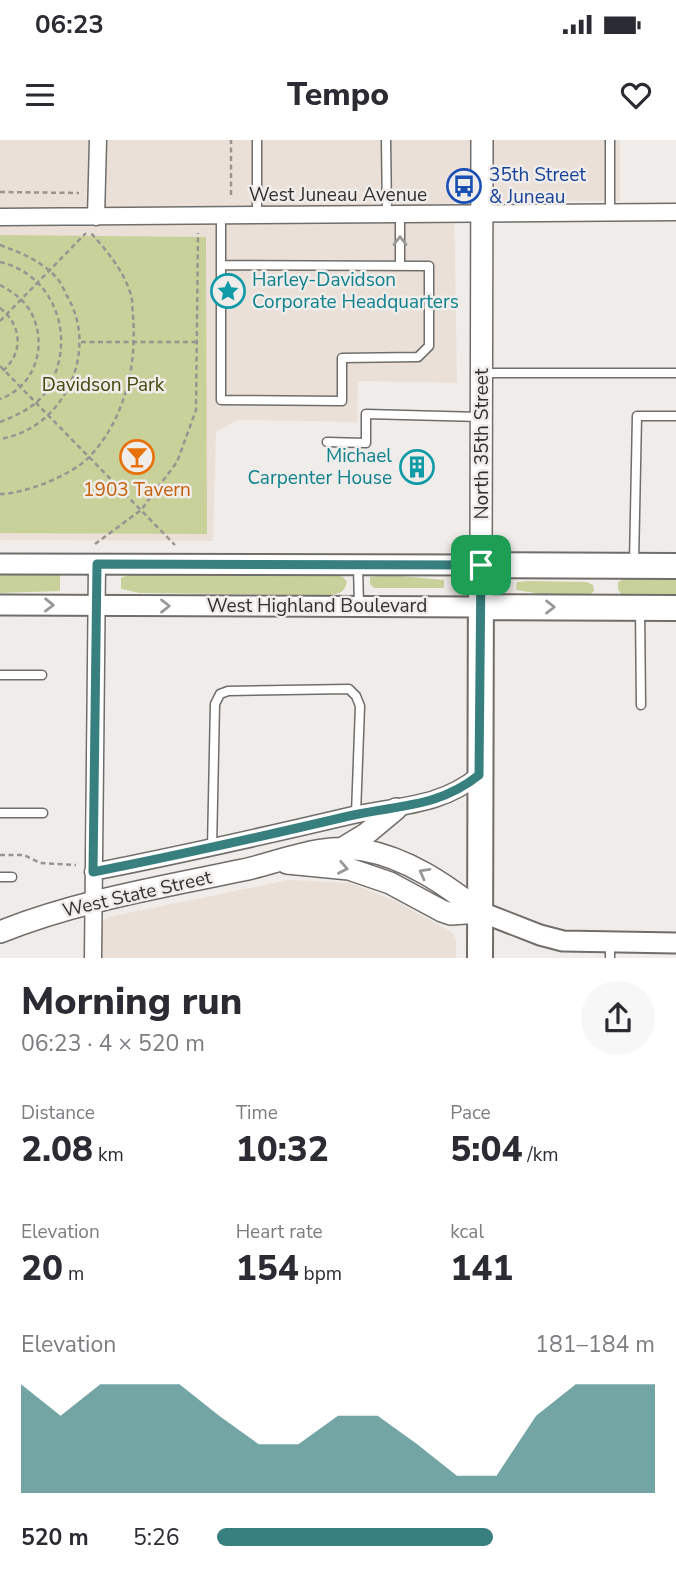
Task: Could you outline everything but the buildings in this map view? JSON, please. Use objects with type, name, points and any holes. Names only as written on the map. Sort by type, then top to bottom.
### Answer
[{"type":"main road","name":"North 35th Street","points":[[480,957],[482,140]]},
{"type":"main road","points":[[481,565],[676,566]]},
{"type":"main road","name":"West Highland Boulevard","points":[[481,607],[676,608]]},
{"type":"main road","points":[[343,848],[366,834],[396,808]]},
{"type":"main road","name":"West State Street","points":[[0,932],[47,915],[275,863],[312,850],[343,848],[381,854],[414,867],[481,912]]},
{"type":"main road","name":"West State Street","points":[[275,863],[326,865],[349,869],[390,883],[451,914],[481,912]]},
{"type":"street","points":[[93,224],[98,140]]},
{"type":"street","name":"West Juneau Avenue","points":[[0,217],[93,224],[221,216],[676,212]]},
{"type":"street","points":[[0,564],[481,565]]},
{"type":"street","points":[[93,957],[97,564]]},
{"type":"street","name":"West Highland Boulevard","points":[[0,605],[481,607]]},
{"type":"street","points":[[93,872],[446,796],[462,789],[479,775]]},
{"type":"street","name":"West State Street","points":[[481,912],[553,939],[610,950],[676,943]]},
{"type":"lane","points":[[257,140],[257,216]]},
{"type":"lane","points":[[386,140],[400,266]]},
{"type":"lane","points":[[610,140],[610,212]]},
{"type":"lane","points":[[221,216],[221,265],[221,400],[342,401],[342,358],[418,357],[429,346],[429,266],[221,265]]},
{"type":"lane","points":[[482,373],[676,373]]},
{"type":"lane","points":[[327,442],[366,443],[366,414],[483,417]]},
{"type":"lane","points":[[634,566],[637,416],[676,416]]},
{"type":"lane","points":[[358,565],[359,606]]},
{"type":"lane","points":[[640,607],[641,705]]},
{"type":"lane","points":[[0,675],[42,675]]},
{"type":"lane","points":[[212,848],[215,704],[220,694],[228,691],[349,689],[360,706],[356,814]]},
{"type":"lane","points":[[0,813],[43,813]]},
{"type":"lane","points":[[0,877],[12,877]]},
{"type":"path","points":[[231,140],[231,195]]},
{"type":"path","points":[[0,192],[79,193]]},
{"type":"path","points":[[0,321],[93,224],[114,258],[131,295],[135,342],[128,385],[113,426],[90,458],[44,485],[0,494]]},
{"type":"path","points":[[95,544],[141,510],[177,462],[196,410],[198,232]]},
{"type":"path","points":[[0,245],[31,257],[57,278],[75,308],[81,342],[76,373],[62,401],[40,422],[12,437],[0,439]]},
{"type":"path","points":[[0,262],[27,274],[46,292],[58,315],[62,341],[58,370],[43,395],[21,414],[0,422]]},
{"type":"path","points":[[0,285],[15,293],[28,307],[37,324],[40,343],[36,364],[20,387],[0,399]]},
{"type":"path","points":[[0,308],[16,328],[18,340],[17,352],[2,372]]},
{"type":"path","points":[[81,342],[197,342]]},
{"type":"path","points":[[0,366],[2,372],[20,387],[175,545]]},
{"type":"path","points":[[0,855],[24,855],[40,863],[76,865]]},
{"type":"shaded area","name":"Harley-Davidson Corporate Headquarters","points":[[0,140],[620,140],[620,201],[454,201],[457,383],[358,381],[357,422],[238,420],[216,432],[213,541],[0,540]]},
{"type":"shaded area","points":[[289,880],[350,883],[396,901],[453,933],[456,940],[456,958],[100,958],[101,927],[103,920],[108,917]]},
{"type":"green space","name":"Davidson Park","points":[[0,235],[206,237],[207,534],[0,533]]},
{"type":"green space","points":[[0,572],[60,574],[60,591],[0,593]]},
{"type":"green space","points":[[133,573],[330,574],[343,577],[347,582],[341,592],[330,595],[140,593],[121,589],[121,578]]},
{"type":"green space","points":[[388,575],[444,580],[444,588],[374,588],[370,584],[370,577]]},
{"type":"green space","points":[[676,575],[676,597],[623,597],[618,589],[618,582],[628,577]]},
{"type":"green space","points":[[517,582],[587,582],[593,585],[594,591],[588,596],[516,590]]},
{"type":"place","name":"35th Street & Juneau","points":[[464,186]]},
{"type":"place","name":"Harley-Davidson Corporate Headquarters","points":[[228,291]]},
{"type":"place","name":"1903 Tavern","points":[[137,457]]},
{"type":"place","name":"Michael Carpenter House","points":[[417,467]]},
{"type":"route","points":[[97,564],[481,565],[479,775],[462,789],[446,796],[396,808],[356,814],[212,848],[93,872],[97,564]]}]
